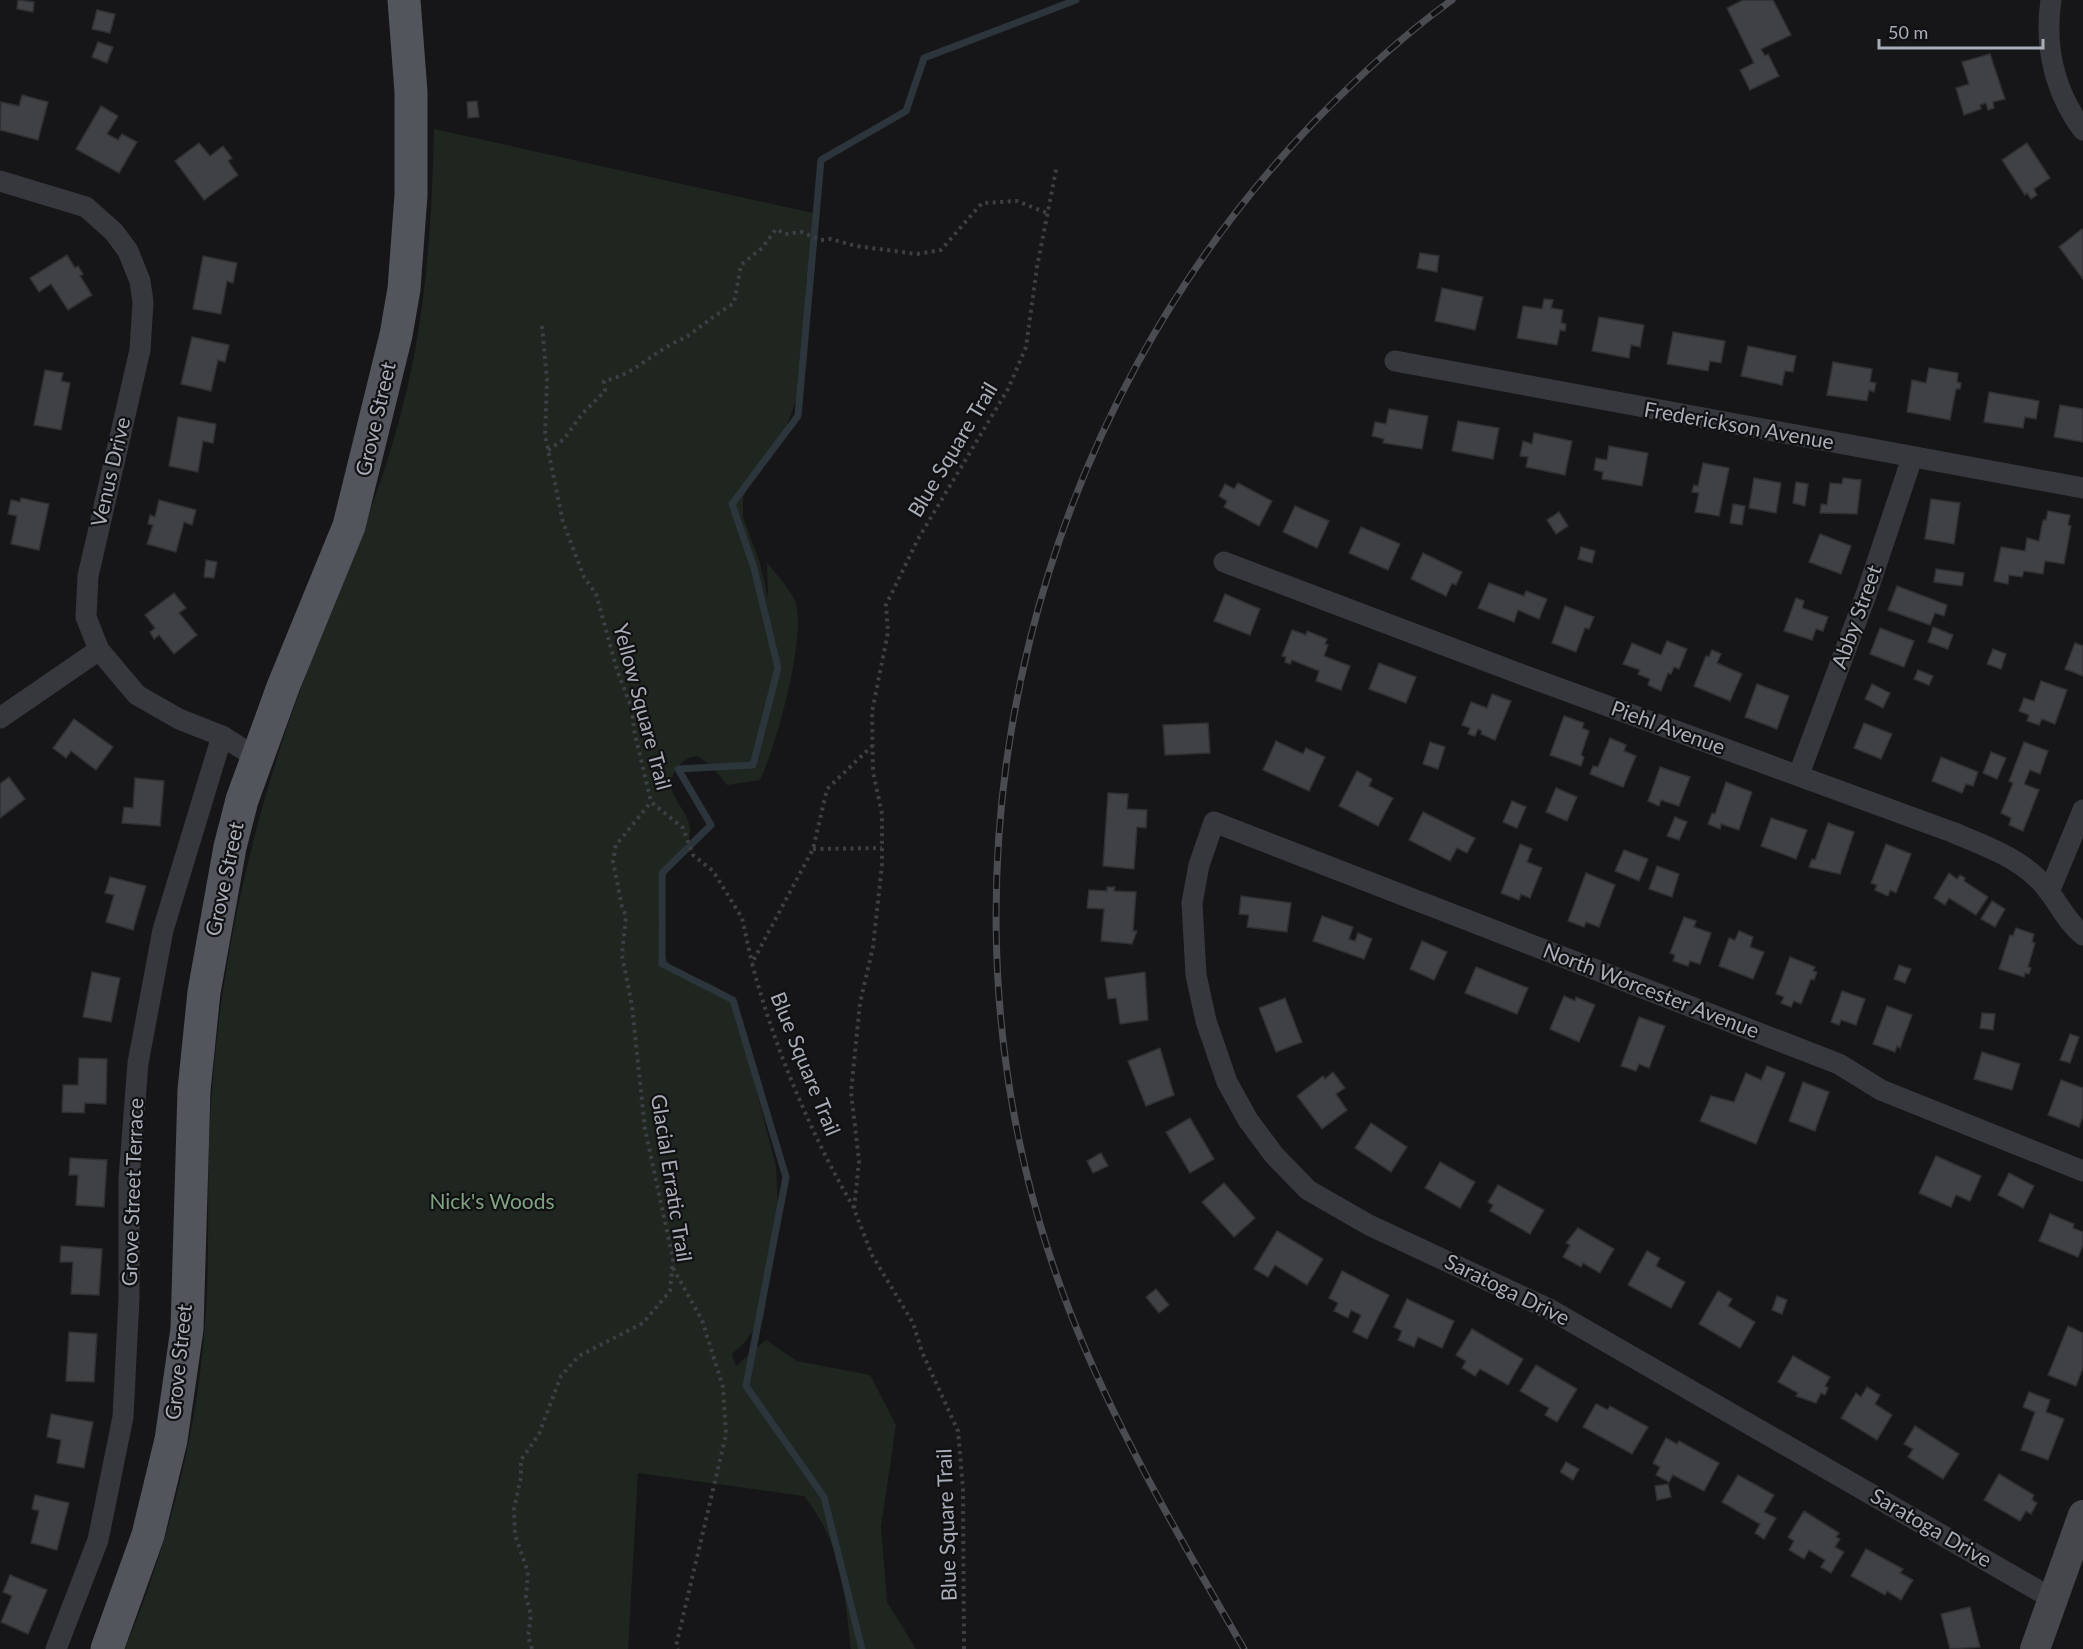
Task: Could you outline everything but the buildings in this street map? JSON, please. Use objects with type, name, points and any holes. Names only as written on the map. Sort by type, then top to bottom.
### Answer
[{"type":"main road","name":"Grove Street","points":[[107,1649],[148,1535],[171,1440],[187,1329],[193,1109],[204,992],[230,847],[242,800],[257,758],[293,662],[336,563],[364,469],[396,335],[404,289],[410,215],[412,124],[404,0]]},
{"type":"main road","points":[[2035,1649],[2083,1515]]},
{"type":"street","points":[[2051,0],[2049,38],[2055,75],[2065,100],[2083,130]]},
{"type":"street","name":"Venus Drive","points":[[0,182],[86,207],[114,232],[128,251],[140,281],[143,302],[140,350],[88,576],[86,617],[99,650],[137,695],[179,719],[222,736],[257,758]]},
{"type":"street","name":"Frederickson Avenue","points":[[1395,361],[2083,488]]},
{"type":"street","name":"Abby Street","points":[[1799,774],[1866,595],[1912,458]]},
{"type":"street","name":"Piehl Avenue","points":[[1224,562],[1534,679],[1799,774],[1952,832],[1999,853],[2037,877],[2060,912],[2083,935]]},
{"type":"street","points":[[0,718],[99,650]]},
{"type":"street","name":"Grove Street Terrace","points":[[56,1649],[98,1540],[123,1418],[129,1298],[129,1179],[138,1063],[163,930],[222,736]]},
{"type":"street","points":[[2049,892],[2083,810]]},
{"type":"street","name":"North Worcester Avenue","points":[[1214,822],[1839,1064],[1881,1090],[2083,1171]]},
{"type":"street","name":"Saratoga Drive","points":[[1214,822],[1199,865],[1192,903],[1196,975],[1203,1010],[1235,1099],[1257,1135],[1308,1190],[1369,1225],[1561,1316],[2054,1599]]},
{"type":"path","name":"Blue Square Trail","points":[[854,1209],[859,1161],[851,1092],[860,1003],[873,947],[882,848],[882,814],[873,772],[872,712],[888,632],[886,605],[918,538],[1008,389],[1026,347],[1047,213],[1058,165]]},
{"type":"path","points":[[548,450],[564,439],[582,414],[601,396],[605,391],[604,381],[621,378],[667,346],[688,336],[702,323],[734,303],[741,265],[762,248],[776,229],[785,234],[802,232],[820,240],[831,239],[856,246],[917,254],[941,250],[982,203],[1017,201],[1047,213]]},
{"type":"path","name":"Yellow Square Trail","points":[[542,326],[546,356],[545,435],[563,522],[584,576],[596,594],[617,670],[632,709],[634,730],[651,802],[683,828],[693,855],[713,871],[742,918],[752,963]]},
{"type":"path","points":[[752,963],[813,849],[827,789],[873,746]]},
{"type":"path","name":"Glacial Erratic Trail","points":[[532,1649],[528,1636],[531,1615],[526,1597],[528,1572],[515,1535],[514,1509],[521,1477],[521,1460],[539,1434],[561,1376],[579,1356],[643,1323],[670,1291],[673,1259],[645,1129],[632,1006],[622,955],[626,916],[622,907],[613,861],[616,845],[651,802]]},
{"type":"path","points":[[813,849],[882,848]]},
{"type":"path","name":"Blue Square Trail","points":[[752,963],[766,1016],[830,1163],[854,1209],[872,1256],[914,1323],[922,1352],[958,1431],[963,1489],[964,1649]]},
{"type":"path","points":[[672,1267],[702,1320],[723,1387],[726,1435],[676,1646],[678,1649]]},
{"type":"green space","name":"Nick's Woods","points":[[434,129],[817,214],[806,282],[804,364],[800,389],[780,445],[748,486],[743,498],[743,517],[760,563],[768,598],[767,562],[796,604],[797,641],[788,692],[774,744],[760,780],[727,785],[714,769],[698,756],[689,758],[678,767],[671,785],[686,816],[690,833],[686,844],[673,860],[665,881],[658,922],[661,947],[669,963],[686,975],[715,986],[736,1010],[776,1167],[778,1209],[764,1317],[744,1343],[732,1354],[736,1366],[766,1340],[797,1361],[870,1375],[896,1425],[881,1527],[887,1602],[916,1649],[851,1649],[840,1569],[827,1533],[804,1496],[638,1473],[628,1649],[125,1649],[155,1570],[167,1530],[188,1448],[195,1407],[207,1300],[212,1085],[218,1028],[236,916],[275,764],[295,704],[382,477],[402,409],[417,340],[426,270],[432,200]]},
{"type":"waterway","points":[[862,1649],[824,1497],[746,1386],[786,1177],[733,1000],[662,964],[662,873],[711,825],[678,769],[753,765],[778,668],[754,568],[732,504],[798,416],[821,160],[906,111],[924,58],[1076,0]]},
{"type":"railway","points":[[1244,1649],[1156,1494],[1103,1389],[1079,1335],[1040,1224],[1008,1078],[996,930],[1004,782],[1031,637],[1076,496],[1138,362],[1217,237],[1313,123],[1380,58],[1452,0]]}]
